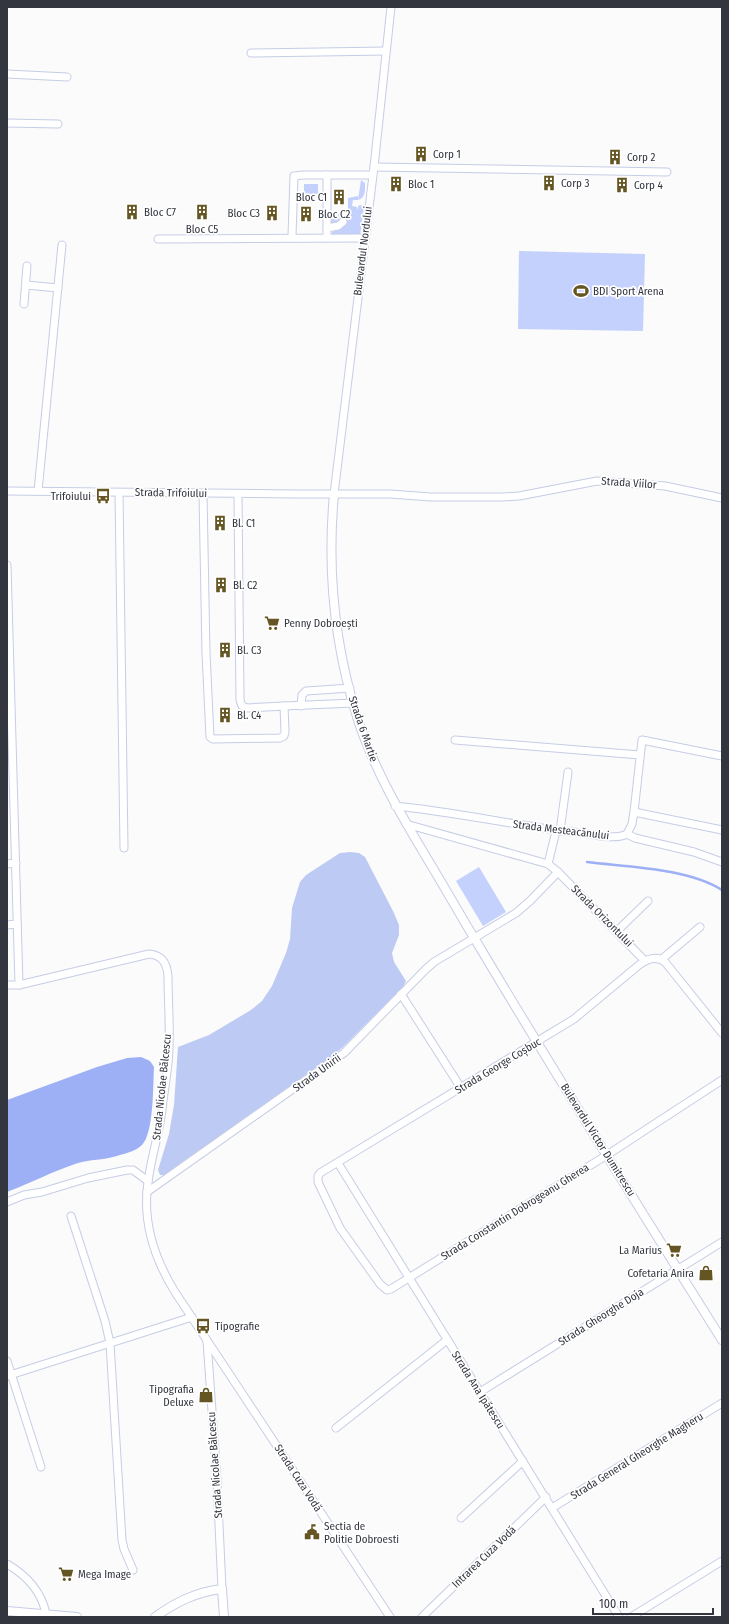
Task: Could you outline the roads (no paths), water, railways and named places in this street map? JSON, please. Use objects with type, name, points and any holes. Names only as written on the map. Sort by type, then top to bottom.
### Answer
[{"type":"street","name":"Bulevardul Nordului","points":[[334,494],[364,238],[374,167],[391,7]]},
{"type":"street","points":[[251,53],[386,52]]},
{"type":"street","points":[[7,74],[68,76]]},
{"type":"street","points":[[7,123],[58,124]]},
{"type":"street","points":[[374,167],[667,172]]},
{"type":"street","points":[[327,175],[327,232],[343,222]]},
{"type":"street","points":[[292,236],[294,176],[372,175]]},
{"type":"street","points":[[158,239],[364,238]]},
{"type":"street","points":[[38,491],[62,244]]},
{"type":"street","points":[[24,304],[27,266]]},
{"type":"street","points":[[26,285],[58,288]]},
{"type":"street","name":"Strada Viilor","points":[[334,494],[390,494],[431,497],[502,497],[536,493],[597,481],[665,486],[722,498]]},
{"type":"street","name":"Strada Trifoiului","points":[[7,491],[203,494],[334,494]]},
{"type":"street","points":[[118,493],[124,848]]},
{"type":"street","points":[[203,494],[206,559],[206,653],[210,737],[213,740],[282,738],[285,732],[284,706]]},
{"type":"street","points":[[238,494],[241,704],[247,708],[354,703]]},
{"type":"street","name":"Strada 6 Martie","points":[[334,494],[332,558],[339,637],[350,688],[365,739],[395,806],[474,939]]},
{"type":"street","points":[[7,565],[8,688],[16,864],[19,986]]},
{"type":"street","points":[[301,706],[302,695],[306,691],[350,688]]},
{"type":"street","points":[[455,740],[640,755]]},
{"type":"street","points":[[627,834],[632,824],[634,812],[642,740],[722,756]]},
{"type":"street","points":[[406,824],[548,864],[558,831],[568,772]]},
{"type":"street","name":"Strada Mesteacănului","points":[[395,806],[558,831],[611,836],[623,836],[627,834],[635,838],[694,852],[722,862]]},
{"type":"street","points":[[634,812],[722,830]]},
{"type":"street","points":[[7,864],[16,864]]},
{"type":"street","name":"Strada Orizontului","points":[[548,864],[648,960]]},
{"type":"street","name":"Strada Unirii","points":[[147,1192],[344,1053],[434,962],[516,913],[558,872]]},
{"type":"street","points":[[617,931],[648,901]]},
{"type":"street","points":[[7,925],[17,924]]},
{"type":"street","points":[[648,960],[662,959],[700,927]]},
{"type":"street","name":"Bulevardul Victor Dumitrescu","points":[[474,939],[722,1340]]},
{"type":"street","name":"Strada Nicolae Bălcescu","points":[[7,985],[19,986],[148,954],[159,956],[166,965],[168,976],[169,1048],[159,1132],[148,1181],[147,1222],[156,1256],[164,1274],[207,1339],[217,1481],[224,1617]]},
{"type":"street","points":[[662,959],[722,1033]]},
{"type":"street","name":"Strada George Coșbuc","points":[[409,1279],[391,1289],[387,1290],[384,1288],[340,1228],[318,1178],[320,1173],[537,1042],[587,1009],[648,960]]},
{"type":"street","points":[[401,994],[461,1088]]},
{"type":"street","name":"Strada Constantin Dobrogeanu Gherea","points":[[409,1279],[721,1082]]},
{"type":"street","name":"Strada Ana Ipătescu","points":[[338,1163],[619,1617]]},
{"type":"street","points":[[7,1202],[24,1195],[42,1192],[88,1178],[127,1170],[133,1170],[148,1181]]},
{"type":"street","points":[[71,1216],[105,1321],[110,1343],[122,1544],[133,1570]]},
{"type":"street","name":"Strada Gheorghe Doja","points":[[480,1392],[722,1242]]},
{"type":"street","points":[[9,1375],[192,1317]]},
{"type":"street","name":"Strada Cuza Vodă","points":[[207,1339],[390,1617]]},
{"type":"street","points":[[336,1428],[447,1340]]},
{"type":"street","points":[[7,1361],[9,1375],[41,1467]]},
{"type":"street","name":"Strada General Gheorghe Magheru","points":[[552,1508],[722,1403]]},
{"type":"street","points":[[461,1518],[523,1461]]},
{"type":"street","name":"Intrarea Cuza Vodă","points":[[422,1617],[546,1497]]},
{"type":"street","points":[[631,1617],[722,1561]]},
{"type":"street","points":[[7,1564],[23,1575],[35,1588],[43,1602],[46,1614]]},
{"type":"street","points":[[155,1617],[188,1597],[222,1589]]},
{"type":"street","points":[[7,1611],[77,1617]]},
{"type":"waterway","points":[[587,862],[639,867],[675,873],[692,877],[722,890]]},
{"type":"place","name":"Corp 1","points":[[421,154]]},
{"type":"place","name":"Corp 2","points":[[615,157]]},
{"type":"place","name":"Corp 3","points":[[549,183]]},
{"type":"place","name":"Bloc 1","points":[[396,184]]},
{"type":"place","name":"Corp 4","points":[[622,185]]},
{"type":"place","name":"Bloc C1","points":[[339,197]]},
{"type":"place","name":"Bloc C7","points":[[132,212]]},
{"type":"place","name":"Bloc C5","points":[[202,212]]},
{"type":"place","name":"Bloc C3","points":[[272,213]]},
{"type":"place","name":"Bloc C2","points":[[306,214]]},
{"type":"place","name":"BDI Sport Arena","points":[[581,291]]},
{"type":"place","name":"Trifoiului","points":[[103,496]]},
{"type":"place","name":"Bl. C1","points":[[220,523]]},
{"type":"place","name":"Bl. C2","points":[[221,585]]},
{"type":"place","name":"Penny Dobroești","points":[[272,623]]},
{"type":"place","name":"Bl. C3","points":[[225,650]]},
{"type":"place","name":"Bl. C4","points":[[225,715]]},
{"type":"place","name":"La Marius","points":[[674,1250]]},
{"type":"place","name":"Cofetaria Anira","points":[[706,1273]]},
{"type":"place","name":"Tipografie","points":[[203,1326]]},
{"type":"place","name":"Tipografia Deluxe","points":[[206,1395]]},
{"type":"place","name":"Sectia de Politie Dobroesti","points":[[312,1532]]},
{"type":"place","name":"Mega Image","points":[[66,1574]]}]
